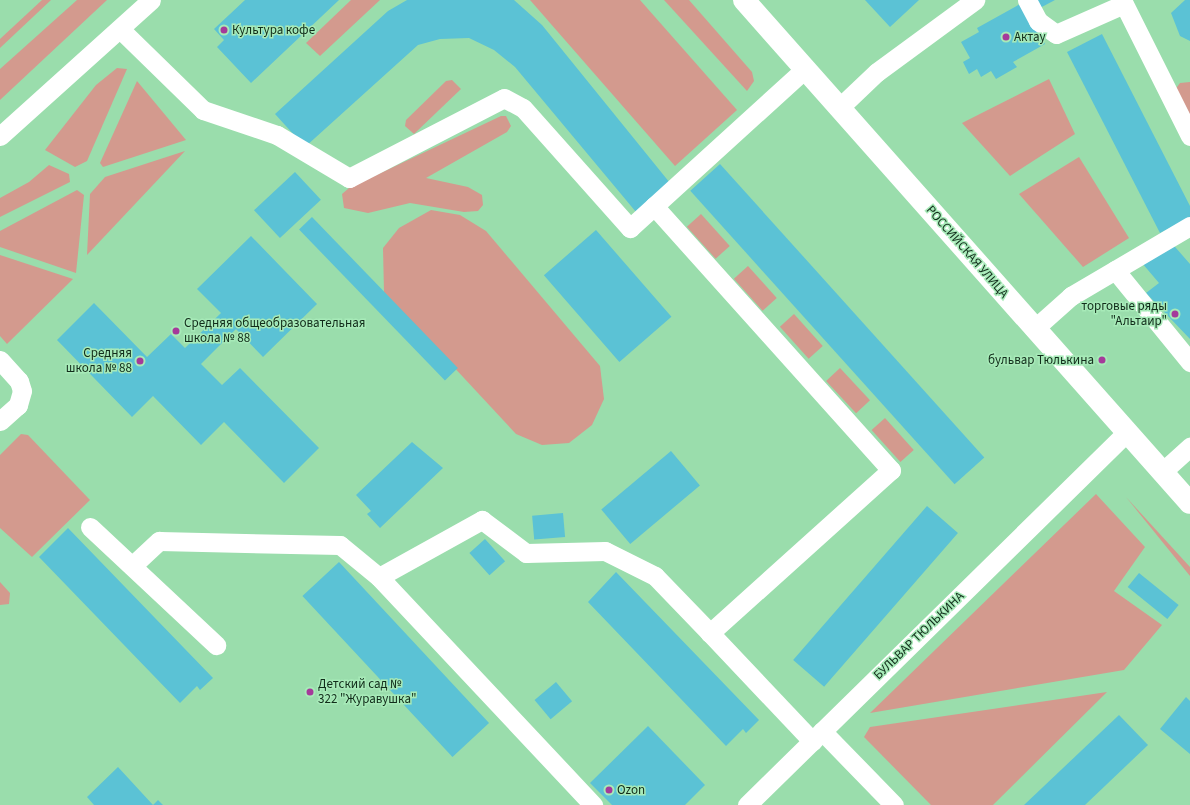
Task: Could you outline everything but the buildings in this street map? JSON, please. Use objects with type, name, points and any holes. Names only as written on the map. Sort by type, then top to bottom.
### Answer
[{"type":"main road","name":"РОССИЙСКАЯ УЛИЦА","points":[[744,0],[1126,433],[1189,501]]},
{"type":"street","points":[[0,136],[151,0]]},
{"type":"street","points":[[839,108],[877,72],[975,0]]},
{"type":"street","points":[[1026,0],[1038,21],[1056,34],[1123,2],[1190,136]]},
{"type":"street","points":[[120,29],[203,110],[277,135],[349,178],[504,98],[523,108],[630,228],[805,68]]},
{"type":"street","points":[[654,206],[891,470],[710,633]]},
{"type":"street","points":[[1034,328],[1071,296],[1190,226]]},
{"type":"street","points":[[1115,270],[1190,362]]},
{"type":"street","points":[[0,360],[19,381],[22,391],[18,405],[0,421]]},
{"type":"street","name":"БУЛЬВАР ТЮЛЬКИНА","points":[[747,805],[1126,433]]},
{"type":"street","points":[[1162,472],[1190,447]]},
{"type":"street","points":[[379,577],[482,520],[526,552],[605,550],[655,576],[710,633],[817,736],[894,805]]},
{"type":"street","points":[[90,527],[216,645]]},
{"type":"street","points":[[132,566],[159,541],[340,545],[379,577],[593,805]]},
{"type":"shaded area","points":[[42,0],[51,0],[0,48],[0,39]]},
{"type":"shaded area","points":[[77,0],[107,0],[0,100],[0,69]]},
{"type":"shaded area","points":[[351,0],[380,0],[320,56],[306,43]]},
{"type":"shaded area","points":[[530,0],[640,0],[737,110],[675,166]]},
{"type":"shaded area","points":[[664,0],[689,0],[752,72],[754,81],[747,91]]},
{"type":"shaded area","points":[[117,68],[127,69],[87,161],[75,167],[45,150],[96,85]]},
{"type":"shaded area","points":[[1049,79],[1075,134],[1010,176],[962,123]]},
{"type":"shaded area","points":[[452,80],[461,89],[414,134],[405,126],[406,120],[446,81]]},
{"type":"shaded area","points":[[137,81],[186,140],[103,167],[100,163]]},
{"type":"shaded area","points":[[1190,82],[1190,124],[1174,91],[1180,83]]},
{"type":"shaded area","points":[[501,116],[506,116],[511,126],[507,132],[426,178],[468,187],[482,195],[483,205],[478,211],[464,212],[410,203],[368,213],[344,208],[342,194],[349,188]]},
{"type":"shaded area","points":[[185,151],[87,255],[90,194],[105,177]]},
{"type":"shaded area","points":[[1079,157],[1129,238],[1083,267],[1019,194]]},
{"type":"shaded area","points":[[49,165],[69,174],[70,182],[0,217],[0,198],[29,182]]},
{"type":"shaded area","points":[[77,190],[84,195],[76,273],[0,247],[0,231]]},
{"type":"shaded area","points":[[431,210],[460,215],[486,231],[600,366],[604,399],[592,425],[569,443],[542,445],[516,434],[384,292],[383,248],[399,228]]},
{"type":"shaded area","points":[[701,214],[730,246],[716,259],[687,227]]},
{"type":"shaded area","points":[[0,255],[73,279],[7,344],[0,336]]},
{"type":"shaded area","points":[[748,266],[777,298],[763,311],[734,279]]},
{"type":"shaded area","points":[[794,314],[823,346],[809,359],[780,327]]},
{"type":"shaded area","points":[[840,368],[870,400],[856,413],[826,381]]},
{"type":"shaded area","points":[[885,418],[914,450],[900,462],[872,430]]},
{"type":"shaded area","points":[[21,434],[28,435],[90,500],[32,557],[0,528],[0,455]]},
{"type":"shaded area","points":[[1096,494],[1145,547],[1114,591],[1162,625],[1124,670],[870,713]]},
{"type":"shaded area","points":[[1126,497],[1190,567],[1190,576]]},
{"type":"shaded area","points":[[0,582],[10,593],[9,604],[0,605]]},
{"type":"shaded area","points":[[1107,692],[993,805],[931,805],[864,737],[870,727]]},
{"type":"place","name":"Культура кофе","points":[[224,30]]},
{"type":"place","name":"Актау","points":[[1006,37]]},
{"type":"place","name":"торговые ряды \"Альтаир\"","points":[[1175,314]]},
{"type":"place","name":"Средняя общеобразовательная школа № 88","points":[[176,331]]},
{"type":"place","name":"бульвар Тюлькина","points":[[1102,360]]},
{"type":"place","name":"Средняя школа № 88","points":[[140,361]]},
{"type":"place","name":"Детский сад № 322 \"Журавушка\"","points":[[310,692]]},
{"type":"place","name":"Ozon","points":[[609,790]]}]
